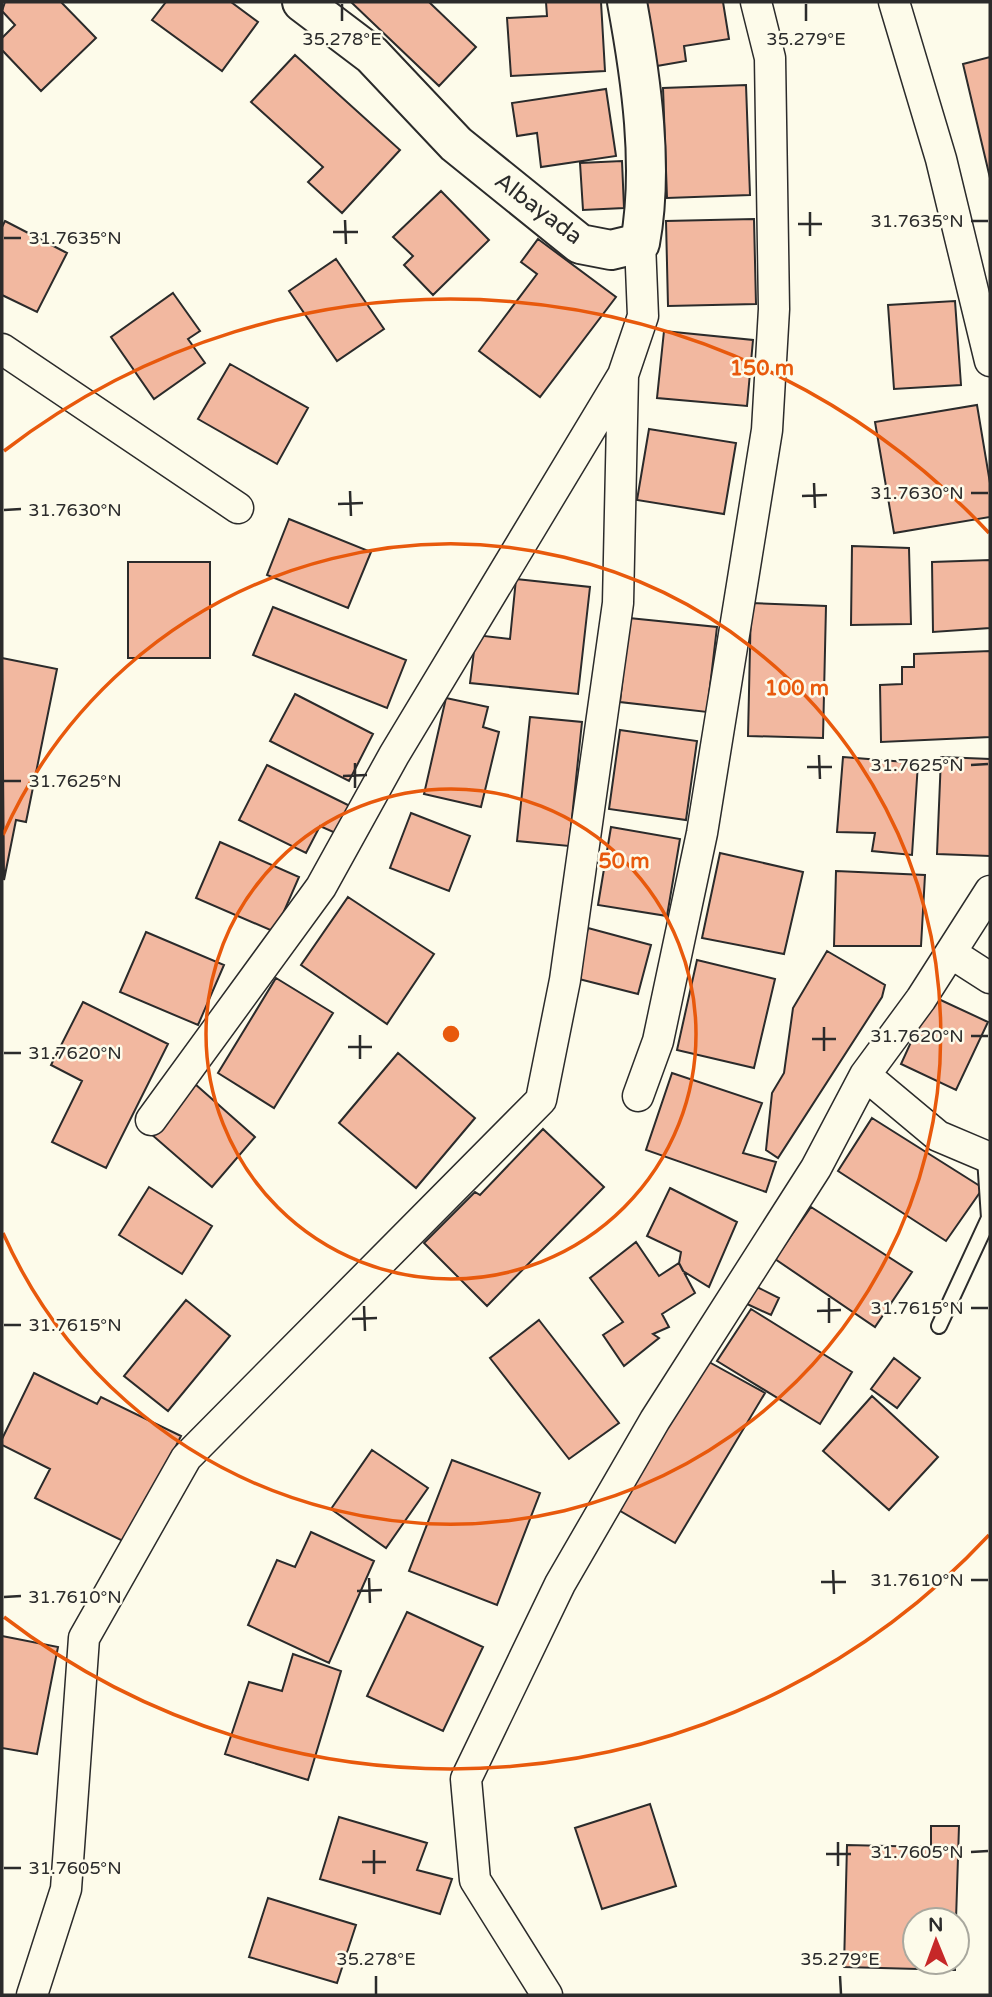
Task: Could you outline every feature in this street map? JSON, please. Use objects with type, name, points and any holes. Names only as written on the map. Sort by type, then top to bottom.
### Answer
[{"type":"street","name":"Albayada","points":[[302,2],[372,55],[456,144],[580,244],[611,250],[640,243]]},
{"type":"street","points":[[151,1120],[321,887],[394,755],[624,375],[643,316],[640,243],[647,205],[646,163],[627,2]]},
{"type":"street","points":[[638,1096],[658,1041],[702,833],[767,429],[774,309],[770,58],[756,2]]},
{"type":"street","points":[[894,2],[941,159],[990,357]]},
{"type":"street","points":[[2,349],[237,508]]},
{"type":"street","points":[[32,1995],[66,1889],[84,1638],[186,1458],[541,1100],[565,980],[618,603],[624,375]]},
{"type":"street","points":[[547,1995],[475,1880],[466,1779],[560,1584],[655,1420],[816,1168],[865,1075],[951,953],[990,891]]},
{"type":"street","points":[[951,953],[990,978]]},
{"type":"street","points":[[865,1075],[938,1136],[988,1158]]},
{"type":"lane","points":[[939,1326],[989,1218],[988,1158]]},
{"type":"building","points":[[5,2],[61,2],[96,38],[41,91],[2,50],[2,38],[15,25],[2,11]]},
{"type":"building","points":[[166,2],[231,2],[258,22],[222,71],[152,20]]},
{"type":"building","points":[[351,2],[429,2],[476,47],[439,86]]},
{"type":"building","points":[[546,2],[601,2],[605,71],[511,76],[507,18],[547,16]]},
{"type":"building","points":[[641,2],[723,2],[729,39],[684,46],[686,61],[651,67]]},
{"type":"building","points":[[295,55],[400,150],[342,213],[308,182],[323,167],[251,102]]},
{"type":"building","points":[[990,57],[990,178],[963,64]]},
{"type":"building","points":[[746,85],[750,195],[667,198],[663,88]]},
{"type":"building","points":[[606,89],[616,156],[541,167],[537,133],[517,136],[512,103]]},
{"type":"building","points":[[622,161],[624,208],[583,210],[580,163]]},
{"type":"building","points":[[441,191],[489,240],[433,295],[404,265],[413,256],[393,237]]},
{"type":"building","points":[[754,219],[756,304],[668,306],[666,221]]},
{"type":"building","points":[[5,221],[67,253],[37,312],[2,295],[2,227]]},
{"type":"building","points":[[538,239],[616,297],[540,397],[479,351],[537,274],[521,262]]},
{"type":"building","points":[[336,259],[384,329],[337,361],[289,291]]},
{"type":"building","points":[[173,293],[200,331],[188,339],[205,363],[154,399],[111,337]]},
{"type":"building","points":[[955,301],[961,385],[894,389],[888,305]]},
{"type":"building","points":[[664,331],[753,340],[747,406],[657,398]]},
{"type":"building","points":[[230,364],[308,408],[277,464],[198,419]]},
{"type":"building","points":[[977,405],[990,483],[990,517],[894,533],[875,422]]},
{"type":"building","points":[[649,429],[736,443],[724,514],[637,500]]},
{"type":"building","points":[[289,519],[371,552],[348,608],[267,575]]},
{"type":"building","points":[[852,546],[909,548],[911,624],[851,625]]},
{"type":"building","points":[[990,560],[990,628],[933,632],[932,562]]},
{"type":"building","points":[[128,562],[210,562],[210,658],[128,658]]},
{"type":"building","points":[[516,579],[590,587],[578,694],[470,683],[476,635],[510,639]]},
{"type":"building","points":[[751,603],[826,606],[823,738],[748,736]]},
{"type":"building","points":[[273,607],[406,660],[387,708],[253,655]]},
{"type":"building","points":[[629,618],[717,627],[707,712],[620,702]]},
{"type":"building","points":[[990,651],[990,737],[881,742],[880,685],[902,684],[902,667],[914,667],[914,654]]},
{"type":"building","points":[[2,658],[57,669],[26,822],[16,820],[4,880]]},
{"type":"building","points":[[295,694],[373,734],[349,781],[270,741]]},
{"type":"building","points":[[446,698],[488,707],[483,727],[499,732],[481,807],[424,794]]},
{"type":"building","points":[[530,717],[582,722],[569,846],[517,841]]},
{"type":"building","points":[[620,730],[697,741],[686,820],[609,809]]},
{"type":"building","points":[[843,757],[918,763],[912,855],[872,851],[875,833],[837,832]]},
{"type":"building","points":[[941,757],[990,759],[990,856],[937,854]]},
{"type":"building","points":[[267,765],[354,808],[340,835],[320,826],[306,853],[239,820]]},
{"type":"building","points":[[411,813],[470,836],[449,891],[390,868]]},
{"type":"building","points":[[611,827],[680,839],[667,916],[598,905]]},
{"type":"building","points":[[220,842],[299,877],[275,932],[196,898]]},
{"type":"building","points":[[720,853],[803,872],[784,954],[702,938]]},
{"type":"building","points":[[836,871],[925,875],[921,946],[834,946]]},
{"type":"building","points":[[348,897],[434,954],[387,1024],[301,965]]},
{"type":"building","points":[[588,928],[651,945],[638,994],[575,978]]},
{"type":"building","points":[[146,932],[224,965],[198,1025],[120,992]]},
{"type":"building","points":[[827,951],[885,985],[882,997],[778,1158],[766,1150],[772,1093],[784,1073],[793,1008]]},
{"type":"building","points":[[697,960],[775,979],[754,1068],[677,1050]]},
{"type":"building","points":[[276,978],[333,1013],[274,1108],[218,1073]]},
{"type":"building","points":[[932,996],[988,1022],[956,1090],[901,1064]]},
{"type":"building","points":[[83,1002],[168,1044],[106,1168],[52,1142],[82,1081],[51,1065]]},
{"type":"building","points":[[398,1053],[475,1118],[416,1188],[339,1123]]},
{"type":"building","points":[[672,1073],[762,1103],[743,1153],[776,1162],[766,1192],[646,1150]]},
{"type":"building","points":[[195,1084],[255,1137],[212,1187],[151,1134]]},
{"type":"building","points":[[872,1118],[983,1188],[946,1241],[838,1171]]},
{"type":"building","points":[[543,1129],[604,1187],[487,1306],[424,1243],[475,1192],[480,1195]]},
{"type":"building","points":[[149,1187],[212,1226],[182,1274],[119,1235]]},
{"type":"building","points":[[670,1188],[737,1222],[709,1287],[683,1271],[679,1263],[681,1252],[647,1236]]},
{"type":"building","points":[[811,1207],[912,1272],[875,1327],[775,1259]]},
{"type":"building","points":[[636,1242],[659,1276],[679,1263],[695,1293],[662,1314],[669,1327],[653,1334],[659,1338],[624,1366],[603,1335],[623,1322],[590,1278]]},
{"type":"building","points":[[755,1286],[779,1298],[771,1315],[747,1304]]},
{"type":"building","points":[[186,1300],[230,1336],[168,1411],[124,1376]]},
{"type":"building","points":[[751,1309],[852,1372],[820,1424],[717,1361]]},
{"type":"building","points":[[539,1320],[619,1423],[569,1459],[490,1358]]},
{"type":"building","points":[[700,1357],[765,1393],[675,1543],[610,1505]]},
{"type":"building","points":[[894,1358],[920,1378],[897,1408],[871,1389]]},
{"type":"building","points":[[34,1373],[97,1404],[101,1397],[181,1436],[127,1543],[35,1498],[50,1469],[2,1445],[2,1439]]},
{"type":"building","points":[[872,1396],[938,1457],[889,1510],[823,1451]]},
{"type":"building","points":[[372,1450],[428,1488],[386,1548],[331,1509]]},
{"type":"building","points":[[452,1460],[540,1493],[497,1605],[409,1571]]},
{"type":"building","points":[[311,1532],[374,1561],[329,1663],[248,1625],[277,1560],[295,1567]]},
{"type":"building","points":[[407,1612],[483,1647],[443,1731],[367,1696]]},
{"type":"building","points":[[2,1636],[58,1647],[37,1754],[2,1748]]},
{"type":"building","points":[[293,1654],[341,1671],[308,1780],[225,1754],[249,1682],[282,1691]]},
{"type":"building","points":[[650,1804],[676,1886],[602,1909],[575,1828]]},
{"type":"building","points":[[339,1817],[427,1843],[417,1870],[452,1879],[440,1914],[320,1879]]},
{"type":"building","points":[[931,1826],[959,1826],[956,1906],[901,1906],[901,1969],[844,1967],[847,1845],[931,1847]]},
{"type":"building","points":[[268,1898],[356,1925],[337,1983],[249,1957]]}]
